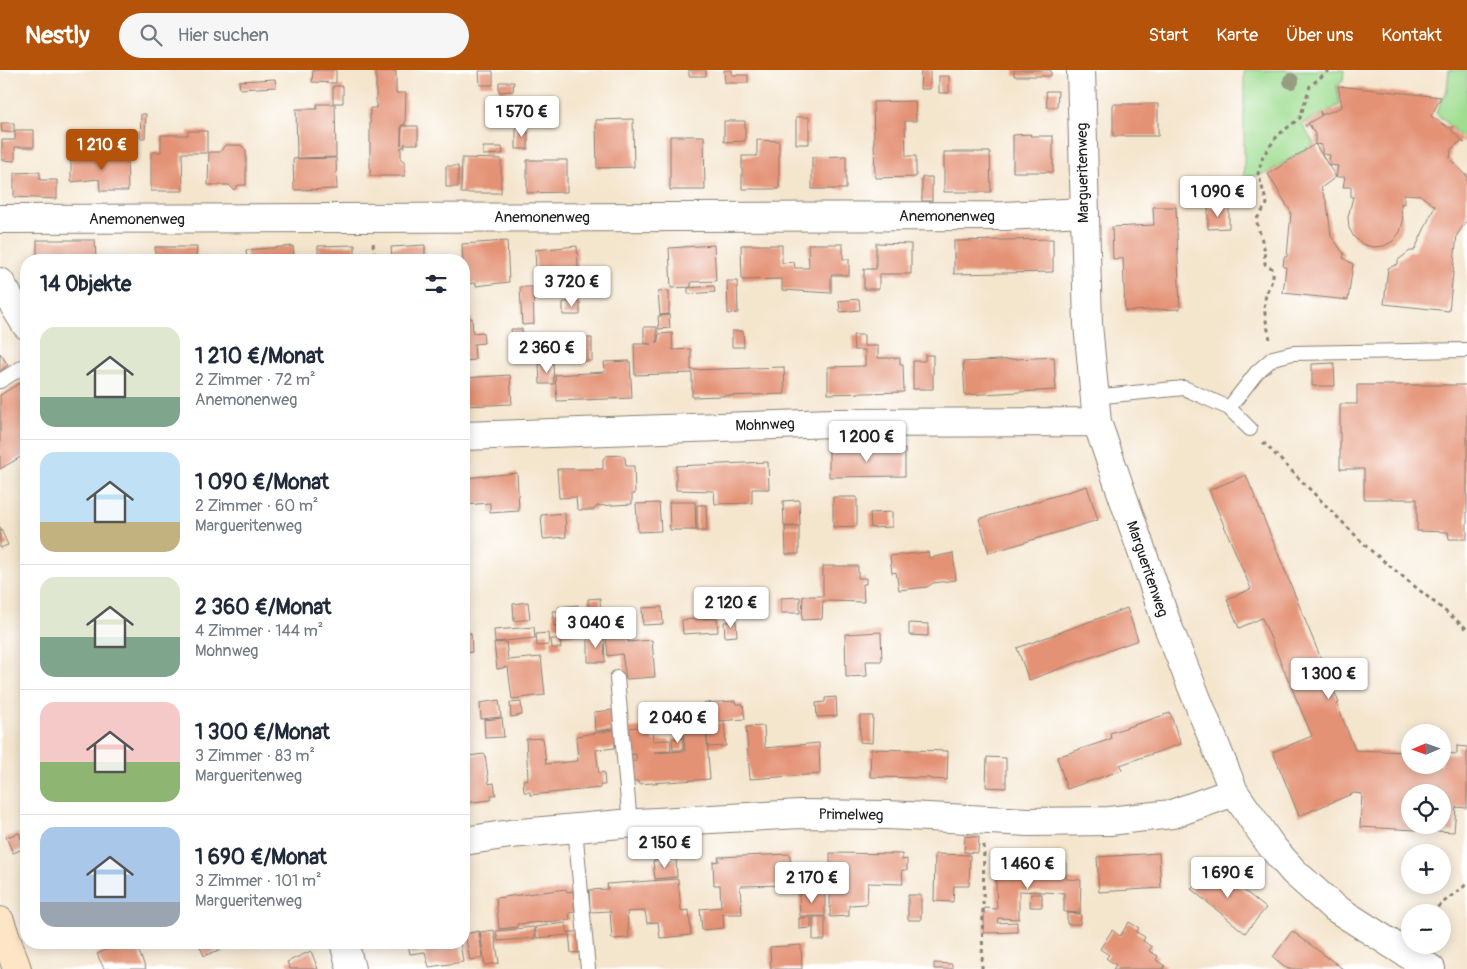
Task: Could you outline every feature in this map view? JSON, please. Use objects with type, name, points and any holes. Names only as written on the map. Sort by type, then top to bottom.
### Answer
[{"type":"main road","points":[[0,921],[17,969]]},
{"type":"street","name":"Margueritenweg","points":[[1081,70],[1084,212],[1095,410],[1167,624],[1234,792],[1272,847],[1294,872],[1326,900],[1431,969]]},
{"type":"street","name":"Anemonenweg","points":[[0,219],[996,216],[1084,212]]},
{"type":"street","points":[[0,282],[20,315]]},
{"type":"street","name":"Mohnweg","points":[[470,436],[833,423],[1095,410]]},
{"type":"street","name":"Primelweg","points":[[470,840],[575,828],[800,814],[887,815],[985,821],[1108,821],[1172,814],[1234,792]]},
{"type":"street","points":[[346,949],[351,969]]},
{"type":"lane","points":[[1229,408],[1258,372],[1273,358],[1294,353],[1467,350]]},
{"type":"lane","points":[[0,381],[20,369]]},
{"type":"lane","points":[[1095,410],[1184,388],[1229,408],[1250,429]]},
{"type":"lane","points":[[618,678],[630,824]]},
{"type":"lane","points":[[575,828],[588,969]]},
{"type":"path","points":[[1273,358],[1265,309],[1266,294],[1274,280],[1273,268],[1265,264],[1264,247],[1256,220],[1267,204],[1258,173],[1263,156],[1269,146],[1278,135],[1300,118],[1310,86],[1329,70]]},
{"type":"path","points":[[1250,429],[1369,550],[1467,629]]},
{"type":"path","points":[[982,969],[985,821]]},
{"type":"path","points":[[1441,904],[1467,884]]},
{"type":"green space","points":[[1244,70],[1344,70],[1343,81],[1337,86],[1340,105],[1302,124],[1314,144],[1267,173],[1244,178]]},
{"type":"green space","points":[[1449,70],[1467,70],[1467,143],[1436,113],[1447,90]]},
{"type":"building","points":[[313,70],[336,70],[336,83],[312,82]]},
{"type":"building","points":[[689,70],[706,70],[706,76],[689,76]]},
{"type":"building","points":[[724,70],[732,70],[732,75],[748,75],[748,83],[725,83]]},
{"type":"building","points":[[921,70],[930,70],[930,89],[920,89]]},
{"type":"building","points":[[1014,70],[1051,70],[1051,76],[1014,76]]},
{"type":"building","points":[[396,71],[396,93],[406,93],[405,125],[401,125],[401,145],[402,126],[418,126],[418,144],[404,144],[405,147],[401,147],[401,160],[405,161],[405,176],[370,176],[370,108],[376,108],[376,72]]},
{"type":"building","points":[[479,71],[493,71],[493,85],[480,85]]},
{"type":"building","points":[[939,76],[949,76],[949,93],[939,93]]},
{"type":"building","points":[[275,79],[276,87],[240,89],[239,81]]},
{"type":"building","points":[[499,82],[514,82],[513,91],[499,92]]},
{"type":"building","points":[[333,86],[343,86],[343,103],[333,103]]},
{"type":"building","points":[[1338,86],[1441,97],[1431,116],[1449,128],[1453,126],[1451,130],[1465,143],[1461,141],[1451,149],[1450,159],[1465,175],[1467,174],[1467,220],[1457,235],[1449,311],[1384,304],[1388,268],[1398,264],[1398,260],[1410,251],[1414,251],[1435,206],[1420,195],[1404,194],[1404,204],[1401,203],[1403,222],[1400,232],[1393,241],[1384,246],[1373,247],[1362,244],[1354,237],[1349,228],[1348,217],[1353,197],[1351,197],[1351,187],[1343,187],[1345,177],[1336,177],[1338,166],[1329,165],[1330,155],[1322,154],[1322,145],[1315,144],[1315,134],[1309,124],[1306,127],[1305,125],[1321,116],[1320,111],[1322,115],[1342,107]]},
{"type":"building","points":[[1046,91],[1058,91],[1057,107],[1047,107]]},
{"type":"building","points":[[915,101],[916,121],[905,121],[906,156],[916,156],[916,177],[875,178],[873,102]]},
{"type":"building","points":[[317,104],[335,104],[336,157],[297,158],[296,109],[317,109]]},
{"type":"building","points":[[1113,104],[1158,104],[1158,136],[1113,136]]},
{"type":"building","points":[[141,114],[146,114],[145,138],[140,138]]},
{"type":"building","points":[[796,117],[809,117],[809,144],[796,144]]},
{"type":"building","points":[[633,119],[634,167],[597,168],[596,120]]},
{"type":"building","points":[[724,121],[745,121],[745,141],[724,142]]},
{"type":"building","points":[[1,123],[14,123],[14,132],[2,132]]},
{"type":"building","points":[[516,127],[528,127],[528,149],[516,149]]},
{"type":"building","points":[[15,130],[34,130],[34,147],[15,147],[15,161],[2,160],[2,140],[15,140]]},
{"type":"building","points":[[188,131],[207,131],[207,153],[182,153],[183,191],[151,191],[151,152],[161,152],[161,135],[188,135]]},
{"type":"building","points":[[1031,134],[1030,136],[1053,136],[1053,172],[1013,172],[1013,135]]},
{"type":"building","points":[[670,136],[704,136],[705,190],[670,190]]},
{"type":"building","points":[[106,137],[128,137],[127,153],[106,153]]},
{"type":"building","points":[[757,140],[779,141],[779,189],[742,189],[742,156],[757,156]]},
{"type":"building","points":[[78,142],[90,142],[91,152],[78,152]]},
{"type":"building","points":[[1315,144],[1336,177],[1321,188],[1327,203],[1331,236],[1344,254],[1343,258],[1353,264],[1348,300],[1283,293],[1286,267],[1283,267],[1284,257],[1287,257],[1291,212],[1268,174]]},
{"type":"building","points":[[225,145],[241,145],[246,150],[246,185],[238,185],[234,190],[229,185],[208,185],[209,152],[220,152]]},
{"type":"building","points":[[483,147],[502,147],[503,154],[483,155]]},
{"type":"building","points":[[944,152],[990,152],[991,192],[944,192]]},
{"type":"building","points":[[71,155],[127,155],[128,191],[100,191],[99,179],[71,182]]},
{"type":"building","points":[[846,156],[846,189],[812,189],[812,157]]},
{"type":"building","points":[[336,158],[337,189],[294,190],[293,159]]},
{"type":"building","points":[[462,158],[501,159],[501,193],[461,193]]},
{"type":"building","points":[[527,160],[567,160],[567,192],[527,193]]},
{"type":"building","points":[[446,166],[458,166],[458,187],[446,187]]},
{"type":"building","points":[[40,172],[40,180],[57,180],[57,199],[14,197],[14,173]]},
{"type":"building","points":[[922,177],[932,177],[932,201],[922,201]]},
{"type":"building","points":[[1153,207],[1176,207],[1180,309],[1125,311],[1123,258],[1113,259],[1112,227],[1154,225]]},
{"type":"building","points":[[1208,207],[1229,207],[1229,228],[1208,229]]},
{"type":"building","points":[[1053,239],[1053,272],[954,274],[954,241]]},
{"type":"building","points":[[37,240],[95,240],[96,254],[37,254]]},
{"type":"building","points":[[507,241],[509,282],[476,286],[476,283],[470,284],[470,254],[462,254],[462,244]]},
{"type":"building","points":[[876,243],[911,244],[911,274],[879,274],[879,289],[864,289],[864,269],[876,269]]},
{"type":"building","points":[[808,244],[843,244],[843,259],[849,259],[849,275],[831,275],[831,293],[782,290],[782,279],[742,280],[741,245],[782,245],[782,263],[794,262],[795,268],[809,268]]},
{"type":"building","points":[[355,245],[355,254],[318,254],[318,246]]},
{"type":"building","points":[[425,245],[425,254],[392,254],[391,247]]},
{"type":"building","points":[[714,245],[716,281],[691,282],[691,287],[671,288],[669,248]]},
{"type":"building","points":[[293,246],[294,254],[246,254],[246,250]]},
{"type":"building","points":[[577,246],[579,285],[554,285],[554,287],[537,288],[535,250]]},
{"type":"building","points":[[155,247],[197,247],[196,254],[155,254]]},
{"type":"building","points":[[727,281],[737,281],[738,313],[728,314]]},
{"type":"building","points":[[714,286],[715,292],[688,294],[688,288]]},
{"type":"building","points":[[520,287],[533,287],[534,324],[522,325]]},
{"type":"building","points":[[669,291],[669,314],[660,315],[658,292]]},
{"type":"building","points":[[859,299],[860,310],[840,312],[839,301]]},
{"type":"building","points":[[563,302],[580,302],[580,315],[563,315]]},
{"type":"building","points":[[669,315],[670,328],[659,329],[658,316]]},
{"type":"building","points":[[470,318],[472,318],[473,333],[483,332],[484,343],[474,344],[475,360],[470,360]]},
{"type":"building","points":[[644,327],[657,327],[657,343],[659,334],[672,333],[673,350],[691,349],[691,370],[784,367],[785,394],[692,397],[692,373],[635,375],[634,344],[651,344],[644,343]]},
{"type":"building","points":[[511,329],[522,329],[522,340],[512,340]]},
{"type":"building","points":[[732,331],[743,331],[744,347],[732,347]]},
{"type":"building","points":[[853,335],[864,335],[864,346],[878,346],[878,358],[900,358],[900,365],[903,365],[904,392],[828,394],[828,367],[865,366],[865,350],[854,350]]},
{"type":"building","points":[[583,338],[592,338],[592,361],[583,361]]},
{"type":"building","points":[[0,353],[8,365],[0,371]]},
{"type":"building","points":[[925,355],[933,355],[933,389],[913,389],[913,361],[925,361]]},
{"type":"building","points":[[1054,357],[1056,390],[965,395],[963,362]]},
{"type":"building","points":[[630,361],[632,398],[557,401],[555,375],[605,372],[604,362]]},
{"type":"building","points":[[553,363],[554,384],[540,384],[539,364]]},
{"type":"building","points":[[1334,363],[1335,386],[1312,386],[1312,364]]},
{"type":"building","points":[[510,375],[512,404],[470,406],[470,378]]},
{"type":"building","points":[[20,383],[20,457],[0,469],[0,395]]},
{"type":"building","points":[[1357,385],[1467,385],[1467,539],[1449,539],[1448,532],[1417,531],[1417,499],[1364,499],[1364,469],[1340,469],[1340,404],[1357,404]]},
{"type":"building","points":[[905,449],[905,476],[829,477],[829,450]]},
{"type":"building","points":[[622,455],[625,458],[626,466],[634,466],[635,494],[632,494],[632,504],[597,506],[594,510],[579,510],[576,497],[559,498],[557,469],[603,469],[603,459],[606,456]]},
{"type":"building","points":[[768,462],[769,489],[752,489],[752,503],[715,504],[714,491],[676,490],[676,466]]},
{"type":"building","points":[[517,473],[519,511],[490,513],[490,503],[470,505],[470,477]]},
{"type":"building","points":[[1246,475],[1339,703],[1337,704],[1355,750],[1401,752],[1401,774],[1451,774],[1451,754],[1457,754],[1457,746],[1467,747],[1467,808],[1456,807],[1454,832],[1451,832],[1451,784],[1401,784],[1401,829],[1360,827],[1362,794],[1354,793],[1299,816],[1273,752],[1312,736],[1262,618],[1239,628],[1227,599],[1251,589],[1209,490]]},
{"type":"building","points":[[1087,486],[1098,520],[989,553],[979,519]]},
{"type":"building","points":[[833,497],[857,497],[857,526],[833,527]]},
{"type":"building","points":[[799,500],[800,526],[784,526],[783,501]]},
{"type":"building","points":[[669,502],[695,502],[696,530],[670,530]]},
{"type":"building","points":[[659,503],[661,531],[638,532],[636,504]]},
{"type":"building","points":[[697,505],[706,505],[707,531],[697,531]]},
{"type":"building","points":[[892,512],[892,527],[871,528],[870,513]]},
{"type":"building","points":[[565,513],[566,537],[543,539],[541,515]]},
{"type":"building","points":[[0,527],[8,545],[0,548]]},
{"type":"building","points":[[785,527],[799,527],[799,554],[786,554]]},
{"type":"building","points":[[928,552],[929,558],[953,553],[956,580],[933,583],[927,587],[899,590],[896,572],[892,573],[890,556]]},
{"type":"building","points":[[823,566],[858,566],[858,578],[866,578],[866,584],[863,584],[864,602],[823,601],[822,619],[802,620],[803,596],[823,596]]},
{"type":"building","points":[[800,597],[800,613],[781,613],[781,598]]},
{"type":"building","points":[[600,598],[601,622],[589,622],[588,599]]},
{"type":"building","points":[[730,601],[730,614],[705,616],[704,602]]},
{"type":"building","points":[[528,602],[530,619],[514,621],[513,604]]},
{"type":"building","points":[[578,605],[579,625],[554,626],[553,611],[559,611],[559,607]]},
{"type":"building","points":[[662,607],[663,624],[643,625],[642,608]]},
{"type":"building","points":[[1127,608],[1138,640],[1029,680],[1017,648]]},
{"type":"building","points":[[717,618],[718,632],[683,634],[682,620]]},
{"type":"building","points":[[736,621],[737,636],[725,637],[724,622]]},
{"type":"building","points":[[599,623],[600,633],[560,636],[559,627]]},
{"type":"building","points":[[909,623],[928,624],[928,636],[909,635]]},
{"type":"building","points":[[534,627],[535,638],[495,642],[494,630]]},
{"type":"building","points":[[626,628],[628,642],[652,640],[655,677],[626,679],[622,654],[608,656],[605,629]]},
{"type":"building","points":[[881,632],[882,661],[866,661],[867,676],[846,677],[845,634]]},
{"type":"building","points":[[470,633],[471,633],[472,652],[470,652]]},
{"type":"building","points":[[548,633],[549,645],[537,646],[536,634]]},
{"type":"building","points":[[604,636],[605,662],[588,662],[588,637]]},
{"type":"building","points":[[551,639],[560,639],[561,648],[552,648]]},
{"type":"building","points":[[506,642],[508,660],[541,657],[545,695],[512,699],[508,667],[497,669],[494,643]]},
{"type":"building","points":[[836,697],[837,716],[817,717],[816,703],[825,702],[825,698]]},
{"type":"building","points":[[499,700],[501,717],[481,719],[480,703]]},
{"type":"building","points":[[735,701],[736,704],[743,704],[745,719],[705,722],[704,703]]},
{"type":"building","points":[[521,702],[522,715],[511,717],[510,703]]},
{"type":"building","points":[[613,710],[614,729],[595,731],[594,712]]},
{"type":"building","points":[[1170,713],[1181,744],[1120,765],[1122,770],[1067,789],[1057,757],[1111,739],[1110,733]]},
{"type":"building","points":[[860,716],[873,716],[872,743],[860,742]]},
{"type":"building","points":[[502,718],[504,737],[485,738],[484,720]]},
{"type":"building","points":[[724,722],[726,746],[708,747],[706,729],[710,779],[638,784],[638,781],[633,781],[631,761],[636,761],[636,754],[629,755],[627,728],[652,726],[653,741],[670,740],[671,751],[654,753],[685,751],[683,727]]},
{"type":"building","points":[[764,726],[765,748],[819,743],[820,774],[750,779],[746,727]]},
{"type":"building","points":[[614,730],[615,748],[596,750],[599,773],[604,772],[605,785],[600,785],[600,788],[530,795],[530,792],[524,792],[523,780],[528,779],[526,739],[543,738],[546,764],[578,761],[576,736]]},
{"type":"building","points":[[683,738],[683,750],[673,750],[672,739]]},
{"type":"building","points":[[871,749],[948,751],[947,780],[870,777]]},
{"type":"building","points":[[485,754],[489,784],[494,783],[496,795],[491,795],[491,800],[470,802],[470,756]]},
{"type":"building","points":[[987,757],[1006,758],[1006,788],[986,787]]},
{"type":"building","points":[[19,833],[20,850],[13,853],[6,837]]},
{"type":"building","points":[[965,836],[979,837],[978,853],[964,852]]},
{"type":"building","points":[[830,853],[902,854],[902,860],[907,859],[907,870],[902,870],[903,884],[868,883],[867,904],[849,905],[849,916],[830,917]]},
{"type":"building","points":[[1159,853],[1161,888],[1099,892],[1097,857]]},
{"type":"building","points":[[790,854],[791,885],[740,886],[742,914],[723,914],[724,928],[702,930],[700,909],[721,907],[720,885],[714,885],[713,862],[719,861],[718,857]]},
{"type":"building","points":[[935,854],[970,855],[969,886],[954,886],[953,902],[934,901]]},
{"type":"building","points":[[676,859],[677,877],[655,879],[653,861]]},
{"type":"building","points":[[995,861],[1066,862],[1066,879],[1081,880],[1080,913],[1064,912],[1064,893],[1019,891],[1019,919],[998,918],[997,923],[1017,922],[1017,932],[984,933],[984,908],[997,909]]},
{"type":"building","points":[[1211,864],[1266,908],[1245,933],[1191,889]]},
{"type":"building","points":[[678,879],[681,911],[689,910],[691,935],[660,938],[658,922],[647,923],[645,911],[627,912],[629,938],[612,939],[610,911],[590,912],[589,890],[608,889],[607,884]]},
{"type":"building","points":[[566,889],[567,892],[573,891],[575,912],[569,913],[570,920],[517,924],[517,927],[499,929],[496,898]]},
{"type":"building","points":[[825,891],[825,916],[800,916],[799,893]]},
{"type":"building","points":[[1031,894],[1042,894],[1042,907],[1030,907]]},
{"type":"building","points":[[908,895],[921,895],[921,920],[908,920]]},
{"type":"building","points":[[1067,913],[1081,914],[1080,924],[1067,924]]},
{"type":"building","points":[[811,917],[811,928],[799,929],[799,918]]},
{"type":"building","points":[[813,917],[825,917],[825,940],[813,940]]},
{"type":"building","points":[[1129,922],[1139,928],[1136,932],[1145,937],[1143,941],[1152,947],[1149,951],[1158,956],[1156,960],[1165,966],[1163,969],[1113,969],[1116,965],[1106,958],[1109,955],[1100,949],[1112,930],[1120,936]]},
{"type":"building","points":[[566,923],[568,935],[537,938],[535,927]]},
{"type":"building","points":[[534,927],[535,938],[498,941],[496,931]]},
{"type":"building","points":[[494,930],[499,963],[485,965],[480,932]]},
{"type":"building","points":[[479,931],[483,958],[470,960],[468,949],[470,949],[470,933]]},
{"type":"building","points":[[1292,931],[1343,969],[1288,969],[1273,957]]},
{"type":"building","points":[[569,932],[579,932],[582,952],[571,953]]},
{"type":"building","points":[[801,945],[802,969],[771,969],[770,947]]},
{"type":"building","points":[[109,949],[138,949],[146,969],[104,969],[97,954]]},
{"type":"building","points":[[201,949],[221,949],[204,956]]},
{"type":"building","points":[[409,949],[461,949],[463,962],[429,967],[425,952],[410,954]]},
{"type":"building","points":[[311,951],[318,969],[290,969],[287,962]]},
{"type":"building","points":[[934,963],[952,964],[952,969],[934,969]]}]
